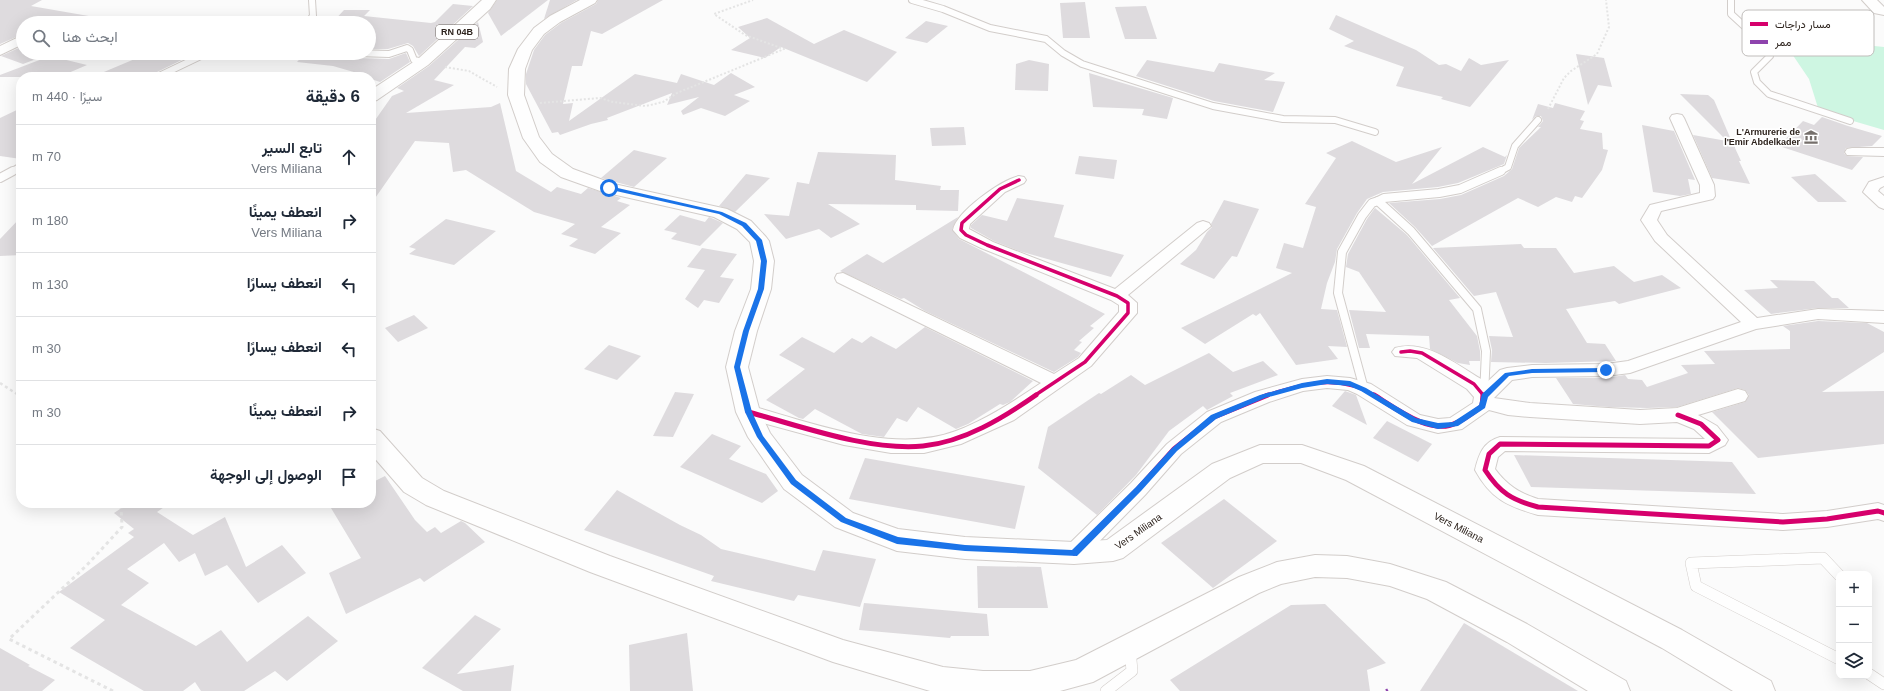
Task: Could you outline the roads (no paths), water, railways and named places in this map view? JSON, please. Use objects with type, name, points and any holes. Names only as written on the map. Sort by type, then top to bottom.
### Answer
[{"type":"main road","name":"RN 04B","points":[[376,94],[422,62],[485,6],[489,0]]},
{"type":"main road","name":"Vers Miliana","points":[[590,0],[555,19],[539,31],[526,49],[517,69],[516,95],[531,138],[546,158],[567,173],[609,188],[720,213],[744,224],[759,240],[764,261],[761,289],[746,331],[737,367],[748,412],[760,437],[793,482],[844,520],[897,540],[965,548],[1074,554],[1113,550],[1221,471],[1260,454],[1302,454],[1355,473],[1672,639],[1760,691]]},
{"type":"main road","points":[[1869,0],[1879,10],[1884,11]]},
{"type":"main road","points":[[376,443],[413,485],[435,498],[600,564],[836,650],[943,681],[983,685],[1030,685],[1082,672],[1249,585],[1277,573],[1316,566],[1347,567],[1390,575],[1436,590],[1517,633],[1615,691]]},
{"type":"street","points":[[0,50],[16,42]]},
{"type":"street","points":[[1677,118],[1707,185],[1708,196],[1655,208],[1649,220],[1661,238],[1753,324]]},
{"type":"street","points":[[1852,152],[1884,152]]},
{"type":"street","points":[[748,412],[844,438],[891,446],[924,446],[961,437],[1008,416],[1085,362],[1128,314],[1128,303],[1117,296],[986,245],[966,235],[961,230],[962,223],[1000,190],[1019,180]]},
{"type":"street","points":[[1884,181],[1874,185],[1870,192],[1884,204]]},
{"type":"street","points":[[1117,296],[1203,226]]},
{"type":"street","points":[[843,278],[1055,382]]},
{"type":"street","points":[[1074,554],[1138,489],[1174,449],[1214,417],[1262,397],[1302,385],[1327,382],[1350,384],[1364,389],[1414,420],[1438,426],[1455,424],[1482,406],[1484,399],[1507,374],[1532,371],[1606,370],[1630,367],[1753,324],[1818,314],[1884,318]]},
{"type":"street","points":[[1401,352],[1410,351],[1422,353],[1474,384],[1484,399],[1508,408],[1640,417],[1678,415],[1738,396]]},
{"type":"street","points":[[1678,415],[1698,422],[1712,432],[1718,440],[1708,446],[1500,444],[1489,454],[1485,470],[1496,487],[1516,501],[1538,507],[1784,522],[1827,519],[1878,511],[1884,513]]},
{"type":"lane","points":[[312,0],[313,16]]},
{"type":"lane","points":[[912,0],[943,9],[990,28],[1046,39],[1063,53],[1082,64],[1213,106],[1283,119],[1335,120],[1375,132]]},
{"type":"lane","points":[[1732,0],[1731,14],[1742,24]]},
{"type":"lane","points":[[376,54],[389,54],[407,48],[410,50],[414,60],[422,62]]},
{"type":"lane","points":[[1770,56],[1754,72],[1757,82],[1769,94],[1850,120]]},
{"type":"lane","points":[[167,72],[192,60]]},
{"type":"lane","points":[[1364,389],[1338,293],[1342,252],[1362,216],[1372,203],[1384,198],[1468,187],[1508,167],[1515,146],[1538,120]]},
{"type":"lane","points":[[0,178],[16,169]]},
{"type":"lane","points":[[1378,201],[1411,231],[1477,309],[1486,351],[1484,399]]},
{"type":"lane","points":[[1836,572],[1823,558],[1691,563],[1696,586],[1836,657]]},
{"type":"lane","points":[[1106,691],[1132,671],[1130,646]]},
{"type":"lane","points":[[1872,676],[1884,684]]},
{"type":"place","name":"L'Armurerie de l'Emir Abdelkader","points":[[1811,137]]}]
